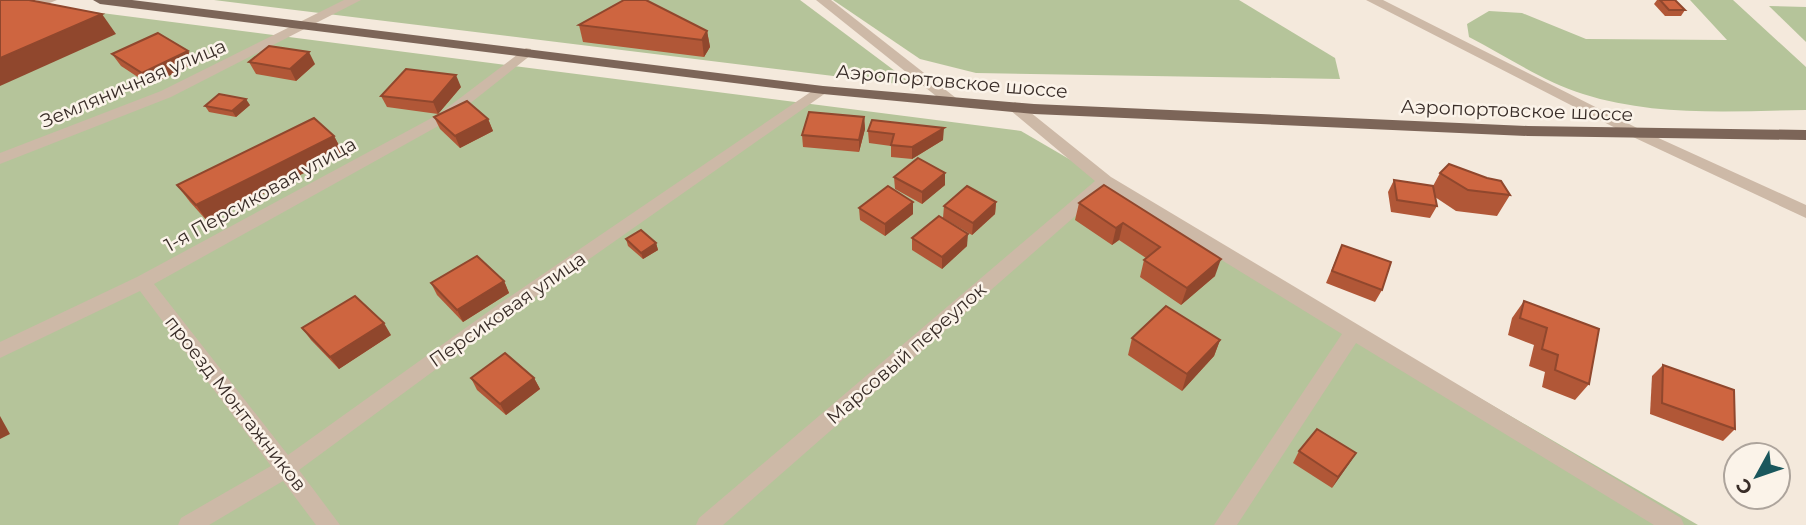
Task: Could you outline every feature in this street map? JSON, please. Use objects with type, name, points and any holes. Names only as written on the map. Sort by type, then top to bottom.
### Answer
[{"type":"main road","name":"Аэропортовское шоссе","points":[[100,0],[823,90],[1015,107],[1266,121],[1638,134],[1806,135]]},
{"type":"street","points":[[0,19],[50,0]]},
{"type":"street","name":"Земляничная улица","points":[[0,159],[166,94],[354,0]]},
{"type":"street","points":[[823,0],[951,101]]},
{"type":"street","points":[[1373,0],[1638,134],[1806,212]]},
{"type":"street","name":"1-я Персиковая улица","points":[[0,350],[143,282],[444,117],[526,52]]},
{"type":"street","name":"Персиковая улица","points":[[189,525],[286,468],[505,309],[823,90]]},
{"type":"street","points":[[1015,107],[1105,181],[1673,525]]},
{"type":"street","name":"Марсовый переулок","points":[[707,525],[1105,181]]},
{"type":"street","name":"проезд Монтажников","points":[[143,282],[329,525]]},
{"type":"street","points":[[1225,525],[1354,331]]},
{"type":"green space","points":[[0,0],[1021,131],[1698,525],[0,525]]},
{"type":"green space","points":[[214,0],[800,0],[915,86]]},
{"type":"green space","points":[[833,0],[1239,0],[1335,58],[1340,79],[976,73],[920,59]]},
{"type":"green space","points":[[1690,0],[1733,0],[1806,67],[1806,110],[1694,111],[1610,101],[1568,89],[1525,68],[1469,37],[1467,24],[1489,11],[1522,13],[1586,39],[1727,40]]},
{"type":"green space","points":[[1769,6],[1806,7],[1806,42]]},
{"type":"building","points":[[0,0],[29,0],[102,14],[0,58]]},
{"type":"building","points":[[624,0],[646,0],[707,31],[702,40],[579,25]]},
{"type":"building","points":[[1660,0],[1675,0],[1685,10],[1669,10]]},
{"type":"building","points":[[158,33],[188,51],[142,73],[112,54]]},
{"type":"building","points":[[269,46],[309,52],[290,69],[249,62]]},
{"type":"building","points":[[406,69],[456,75],[433,102],[381,96]]},
{"type":"building","points":[[219,94],[246,99],[232,111],[205,106]]},
{"type":"building","points":[[467,101],[488,119],[455,136],[434,117]]},
{"type":"building","points":[[809,112],[864,117],[859,140],[802,135]]},
{"type":"building","points":[[314,118],[334,136],[196,205],[177,185]]},
{"type":"building","points":[[872,120],[944,128],[912,147],[891,145],[894,134],[868,131]]},
{"type":"building","points":[[918,158],[945,173],[922,192],[894,177]]},
{"type":"building","points":[[1449,164],[1501,181],[1510,195],[1468,190],[1440,173]]},
{"type":"building","points":[[1394,180],[1433,186],[1437,206],[1397,200]]},
{"type":"building","points":[[1104,185],[1221,259],[1187,288],[1144,260],[1160,247],[1123,223],[1116,228],[1079,203]]},
{"type":"building","points":[[888,186],[913,202],[885,224],[859,208]]},
{"type":"building","points":[[967,186],[996,202],[973,223],[944,206]]},
{"type":"building","points":[[939,216],[968,234],[942,257],[912,238]]},
{"type":"building","points":[[641,230],[656,243],[641,253],[626,239]]},
{"type":"building","points":[[1342,245],[1391,262],[1382,290],[1332,271]]},
{"type":"building","points":[[477,256],[504,281],[457,310],[431,283]]},
{"type":"building","points":[[355,296],[384,323],[330,357],[302,328]]},
{"type":"building","points":[[1524,301],[1599,329],[1589,384],[1555,370],[1558,355],[1542,349],[1547,328],[1520,318]]},
{"type":"building","points":[[1166,306],[1220,340],[1187,374],[1132,338]]},
{"type":"building","points":[[505,353],[534,378],[500,404],[471,378]]},
{"type":"building","points":[[1663,365],[1734,390],[1735,429],[1662,403]]},
{"type":"building","points":[[1317,429],[1356,453],[1338,477],[1299,451]]}]
